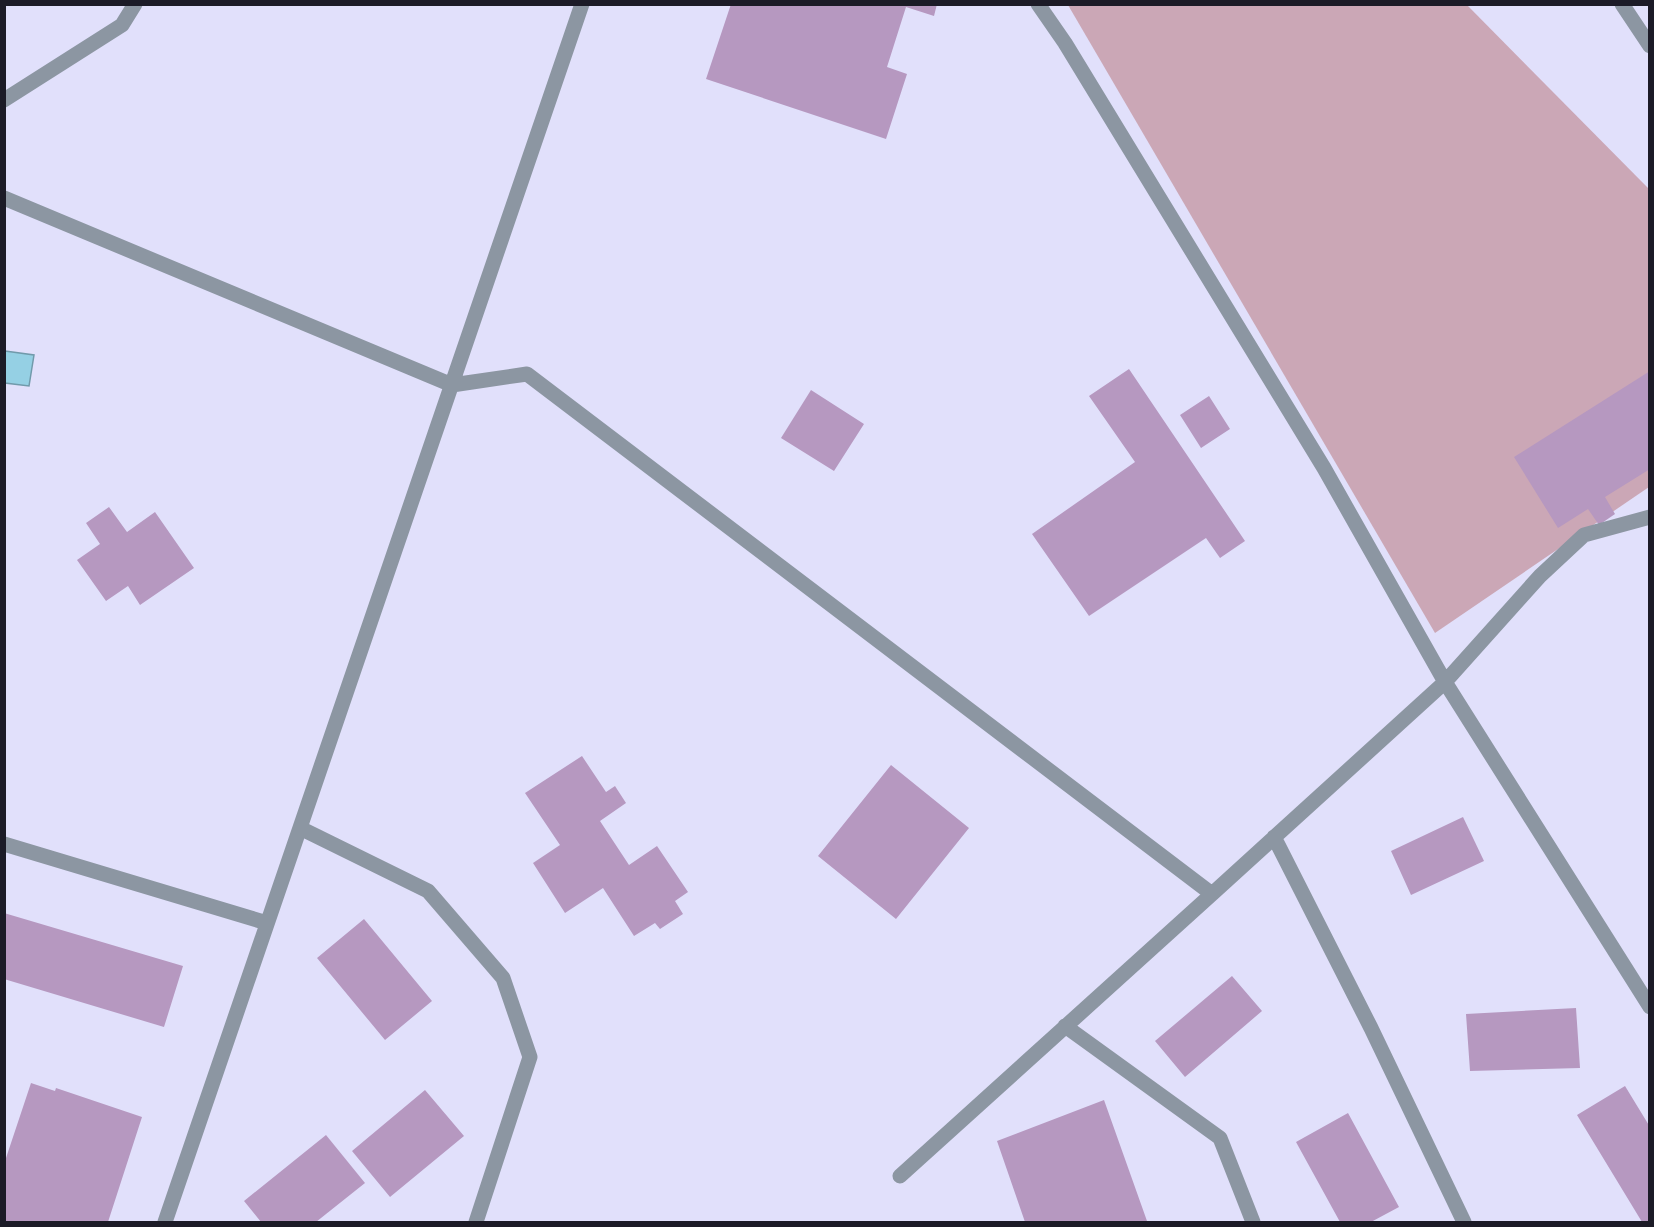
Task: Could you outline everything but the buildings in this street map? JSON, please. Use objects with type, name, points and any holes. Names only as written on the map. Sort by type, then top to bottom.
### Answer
[{"type":"street","points":[[4,100],[122,25],[135,4]]},
{"type":"street","points":[[165,1222],[582,4]]},
{"type":"street","points":[[1038,4],[1065,43],[1324,468],[1445,682],[1650,1006]]},
{"type":"street","points":[[1625,5],[1650,46]]},
{"type":"street","points":[[4,198],[452,385],[527,374],[1212,894]]},
{"type":"street","points":[[900,1176],[1445,682],[1540,576],[1584,535],[1650,517]]},
{"type":"street","points":[[300,828],[429,891],[503,978],[530,1057],[476,1222]]},
{"type":"street","points":[[1274,837],[1371,1028],[1464,1222]]},
{"type":"street","points":[[4,844],[267,923]]},
{"type":"street","points":[[1065,1026],[1220,1138],[1253,1222]]},
{"type":"shaded area","points":[[1068,5],[1467,5],[1649,189],[1649,487],[1435,633]]},
{"type":"water","points":[[5,351],[34,355],[29,386],[5,383]]}]
